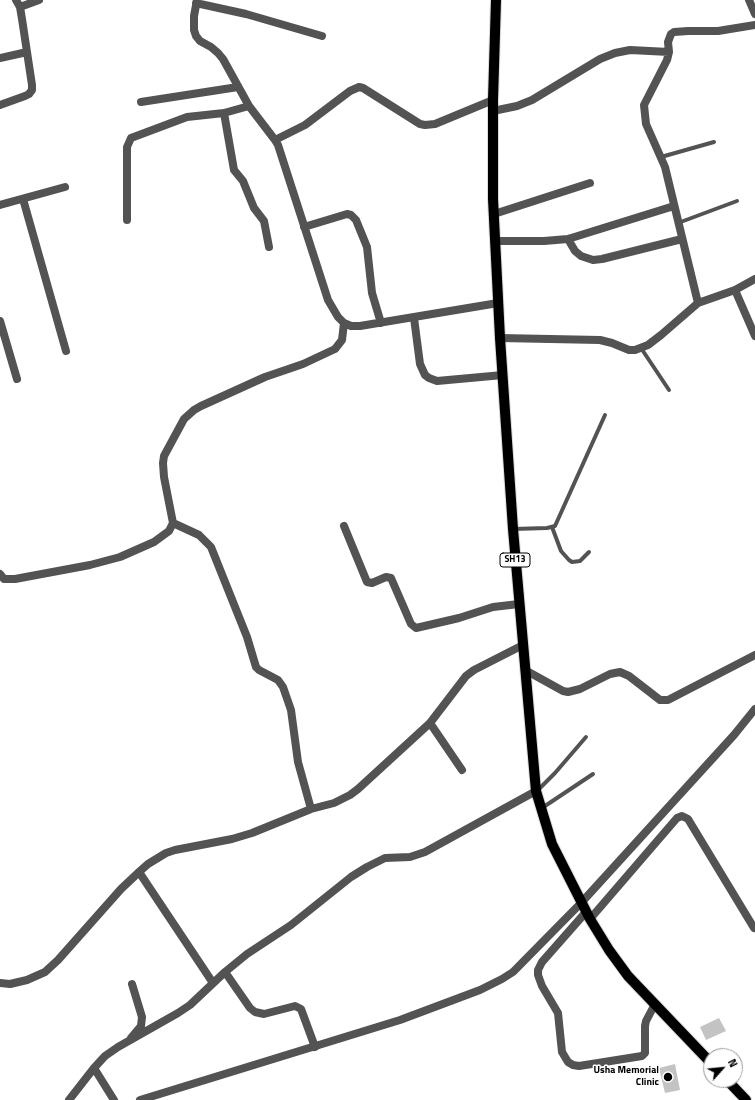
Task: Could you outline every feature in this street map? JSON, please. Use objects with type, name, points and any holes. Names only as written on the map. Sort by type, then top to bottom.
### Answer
[{"type":"main road","name":"SH13","points":[[496,0],[493,111],[494,214],[498,303],[513,529],[536,791],[552,844],[588,916],[620,967],[703,1055]]},
{"type":"main road","points":[[734,1088],[745,1100]]},
{"type":"street","points":[[0,105],[25,96],[32,90],[18,3],[40,0]]},
{"type":"street","points":[[749,0],[755,14]]},
{"type":"street","points":[[322,36],[246,14],[197,2],[194,30],[196,36],[200,41],[218,53],[249,106],[275,140],[283,160],[328,300],[333,310],[344,323],[351,326],[360,326],[498,303]]},
{"type":"street","points":[[698,303],[665,167],[646,124],[644,105],[667,60],[669,52],[669,37],[674,32],[718,31],[755,25]]},
{"type":"street","points":[[493,111],[517,106],[532,100],[600,59],[615,53],[630,50],[669,52]]},
{"type":"street","points":[[0,58],[27,52]]},
{"type":"street","points":[[142,102],[238,87]]},
{"type":"street","points":[[275,140],[305,125],[350,91],[359,87],[363,88],[420,124],[425,125],[435,124],[493,100]]},
{"type":"street","points":[[127,220],[127,147],[131,138],[187,117],[224,113],[249,106]]},
{"type":"street","points":[[224,113],[234,170],[243,181],[254,208],[264,221],[269,247]]},
{"type":"street","points":[[494,214],[590,183]]},
{"type":"street","points":[[0,205],[65,187]]},
{"type":"street","points":[[23,199],[66,351]]},
{"type":"street","points":[[495,241],[544,241],[568,239],[674,206]]},
{"type":"street","points":[[304,227],[347,214],[351,215],[356,220],[367,247],[372,293],[380,323]]},
{"type":"street","points":[[568,239],[581,256],[593,260],[682,239]]},
{"type":"street","points":[[500,338],[600,340],[629,350],[635,350],[662,335],[698,303],[735,290],[755,279]]},
{"type":"street","points":[[735,290],[755,336]]},
{"type":"street","points":[[414,318],[420,364],[425,375],[429,378],[437,380],[503,375]]},
{"type":"street","points":[[0,321],[17,379]]},
{"type":"street","points":[[0,574],[4,579],[15,579],[90,566],[120,558],[154,542],[169,531],[173,523],[164,478],[163,463],[164,456],[184,420],[194,410],[201,406],[266,377],[303,364],[335,349],[342,340],[344,323]]},
{"type":"street","points":[[173,523],[199,535],[211,548],[247,637],[256,667],[278,680],[282,687],[291,710],[298,762],[310,809]]},
{"type":"street","points":[[344,526],[367,582],[372,583],[386,577],[391,578],[411,624],[416,628],[493,607],[519,604]]},
{"type":"street","points":[[0,984],[10,984],[27,980],[45,972],[58,960],[121,889],[148,864],[166,854],[175,850],[232,839],[252,833],[310,809],[334,803],[350,795],[430,723],[466,676],[474,670],[523,645]]},
{"type":"street","points":[[525,670],[568,692],[580,689],[610,674],[620,672],[629,676],[660,700],[668,700],[755,655]]},
{"type":"street","points":[[140,1100],[400,1020],[492,985],[513,972],[582,903],[734,735],[755,709]]},
{"type":"street","points":[[430,723],[462,770]]},
{"type":"street","points":[[70,1100],[94,1068],[106,1056],[190,1005],[225,972],[247,954],[292,926],[351,877],[385,858],[410,857],[425,852],[536,791]]},
{"type":"street","points":[[655,1004],[646,1021],[646,1049],[642,1056],[579,1066],[568,1062],[562,1052],[558,1013],[542,986],[538,975],[538,970],[542,962],[588,916],[677,818],[682,816],[688,819],[754,928]]},
{"type":"street","points":[[139,872],[213,983]]},
{"type":"street","points":[[225,972],[250,1008],[259,1014],[295,1006],[301,1009],[315,1047]]},
{"type":"street","points":[[129,1041],[141,1026],[142,1021],[132,984]]},
{"type":"street","points":[[94,1068],[114,1100]]},
{"type":"lane","points":[[661,157],[714,142]]},
{"type":"lane","points":[[678,223],[737,201]]},
{"type":"lane","points":[[641,348],[669,390]]},
{"type":"lane","points":[[513,529],[552,527],[558,523],[604,415]]},
{"type":"lane","points":[[552,527],[561,551],[569,560],[572,562],[580,561],[589,552]]},
{"type":"lane","points":[[536,791],[555,773],[586,737]]},
{"type":"lane","points":[[541,809],[593,774]]},
{"type":"building","points":[[719,1018],[726,1031],[706,1040],[700,1027]]},
{"type":"building","points":[[675,1064],[680,1090],[665,1093],[659,1068]]},
{"type":"place","name":"Usha Memorial Clinic","points":[[668,1077]]}]
